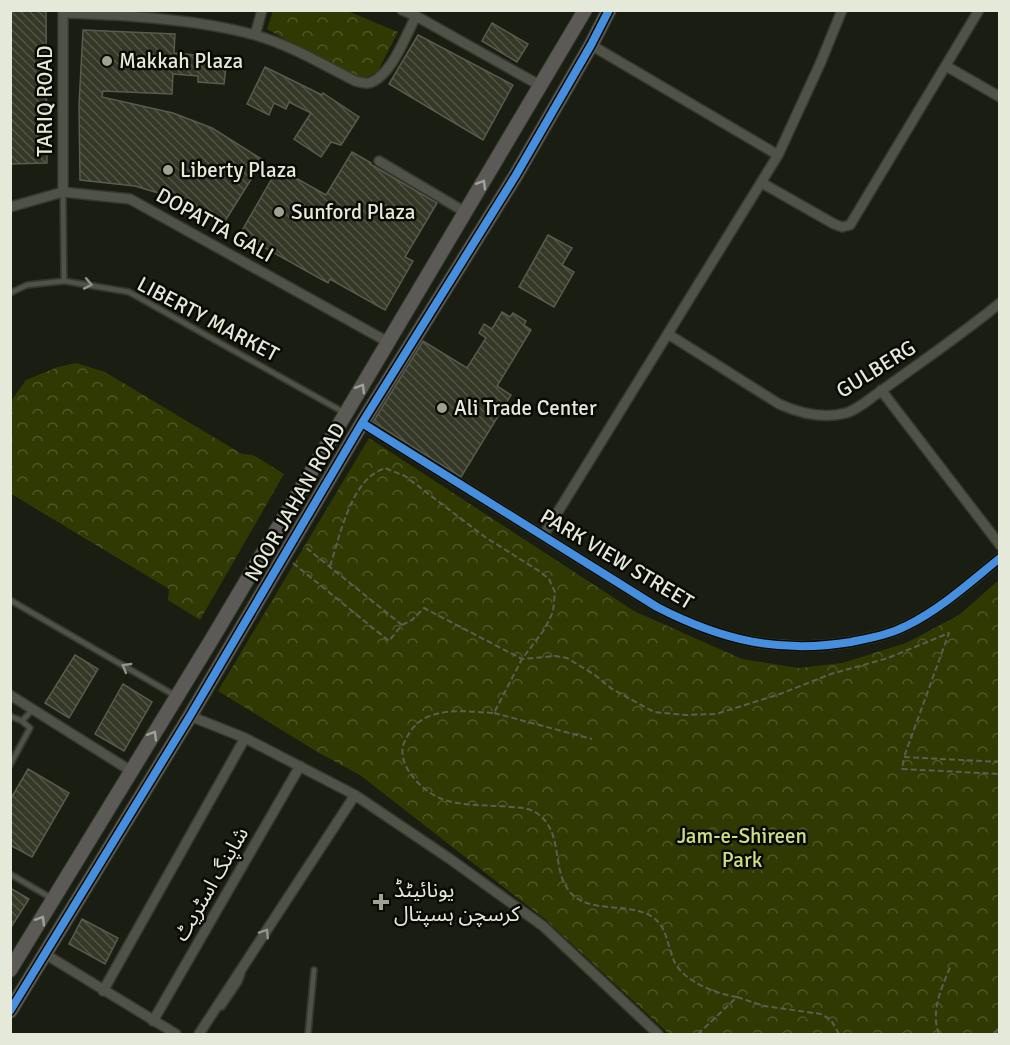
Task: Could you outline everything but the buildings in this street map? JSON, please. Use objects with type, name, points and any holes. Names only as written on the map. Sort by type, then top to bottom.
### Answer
[{"type":"street","points":[[255,35],[262,10]]},
{"type":"street","points":[[402,10],[541,86]]},
{"type":"street","name":"NOOR JAHAN ROAD","points":[[10,970],[346,414],[585,10]]},
{"type":"street","name":"NOOR JAHAN ROAD","points":[[10,1011],[190,716],[362,423],[516,175],[609,10]]},
{"type":"street","points":[[543,536],[778,155],[842,10]]},
{"type":"street","points":[[762,183],[834,224],[842,227],[850,225],[979,10]]},
{"type":"street","points":[[63,12],[148,18],[214,26],[255,35],[355,81],[367,83],[379,78],[392,63],[416,16]]},
{"type":"street","name":"TARIQ ROAD","points":[[63,12],[63,192]]},
{"type":"street","points":[[591,45],[778,155]]},
{"type":"street","points":[[946,66],[999,97]]},
{"type":"street","points":[[379,161],[465,212]]},
{"type":"street","name":"DOPATTA GALI","points":[[10,207],[63,192],[130,199],[388,342]]},
{"type":"street","name":"GULBERG","points":[[668,334],[779,404],[795,411],[835,415],[847,412],[882,390],[999,303]]},
{"type":"street","points":[[882,390],[999,545]]},
{"type":"street","name":"PARK VIEW STREET","points":[[362,423],[657,607],[686,622],[726,635],[777,646],[797,647],[841,643],[886,634],[908,626],[939,607],[999,558]]},
{"type":"street","points":[[10,695],[131,771]]},
{"type":"street","points":[[190,716],[245,738],[355,795],[450,859],[543,927],[658,1035]]},
{"type":"street","points":[[103,991],[245,738]]},
{"type":"street","name":"شاپنگ اسٹریٹ","points":[[153,1021],[300,766]]},
{"type":"street","points":[[201,1035],[355,795]]},
{"type":"street","points":[[45,954],[176,1035]]},
{"type":"lane","points":[[63,192],[64,281]]},
{"type":"lane","name":"LIBERTY MARKET","points":[[10,293],[27,285],[64,281],[129,292],[346,414]]},
{"type":"lane","points":[[10,600],[177,696]]},
{"type":"lane","points":[[22,721],[33,709]]},
{"type":"lane","points":[[10,716],[22,721],[30,728],[10,765]]},
{"type":"lane","points":[[10,874],[53,900]]},
{"type":"lane","points":[[201,1035],[239,982],[248,960]]},
{"type":"lane","points":[[308,1035],[314,970]]},
{"type":"path","points":[[330,566],[350,508],[372,475],[385,468],[405,476],[485,537],[549,579],[555,592],[553,612],[544,630],[522,659],[494,713]]},
{"type":"path","points":[[295,538],[402,625]]},
{"type":"path","points":[[284,556],[389,641],[402,625],[424,608],[522,659],[555,656],[567,658],[595,675],[612,689],[654,711],[685,715],[717,714],[780,694],[831,674],[888,658],[949,633],[904,757],[902,769],[999,774]]},
{"type":"path","points":[[592,739],[494,713],[449,710],[425,718],[409,730],[401,750],[407,770],[422,789],[440,799],[460,804],[528,808],[540,815],[550,829],[557,848],[563,883],[572,895],[587,903],[628,908],[652,917],[663,927],[675,963],[685,974],[720,994],[764,1006],[821,1014],[831,1020],[839,1035]]},
{"type":"path","points":[[904,757],[999,762]]},
{"type":"path","points":[[939,1035],[935,1016],[942,985],[951,965]]},
{"type":"path","points":[[698,1035],[737,997]]},
{"type":"path","points":[[995,1035],[999,1024]]},
{"type":"green space","points":[[345,10],[398,32],[378,71],[359,82],[267,29],[273,11]]},
{"type":"green space","points":[[76,363],[105,372],[242,454],[253,455],[284,474],[200,620],[168,600],[169,589],[11,492],[11,401],[26,380],[58,367]]},
{"type":"green space","name":"Jam-e-Shireen Park","points":[[369,438],[634,611],[742,659],[799,668],[842,663],[906,643],[959,615],[999,580],[999,1034],[669,1034],[546,920],[360,775],[319,753],[218,691]]},
{"type":"cycle path","points":[[10,1011],[190,716],[362,423],[516,175],[609,10]]},
{"type":"cycle path","points":[[362,423],[657,607],[704,628],[751,641],[775,645],[825,645],[887,634],[932,611],[1000,558]]},
{"type":"place","name":"Makkah Plaza","points":[[107,61]]},
{"type":"place","name":"Liberty Plaza","points":[[168,170]]},
{"type":"place","name":"Sunford Plaza","points":[[279,212]]},
{"type":"place","name":"Ali Trade Center","points":[[442,408]]},
{"type":"place","name":"یونائیٹڈ کرسچن ہسپتال","points":[[381,902]]}]
